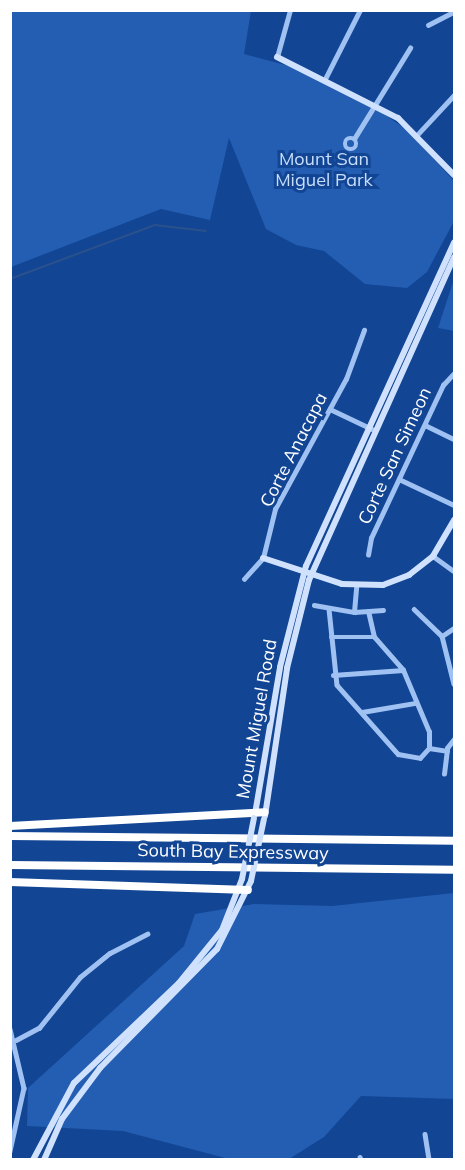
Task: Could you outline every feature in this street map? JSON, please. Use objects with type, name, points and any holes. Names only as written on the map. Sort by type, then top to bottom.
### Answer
[{"type":"highway","points":[[10,826],[265,816]]},
{"type":"highway","name":"South Bay Expressway","points":[[10,836],[454,841]]},
{"type":"highway","name":"South Bay Expressway","points":[[10,865],[454,870]]},
{"type":"highway","points":[[10,882],[248,891]]},
{"type":"street","points":[[290,10],[277,57],[377,105],[417,135],[454,173]]},
{"type":"street","points":[[325,79],[360,10]]},
{"type":"street","points":[[428,25],[454,12]]},
{"type":"street","points":[[354,139],[410,48]]},
{"type":"street","points":[[417,135],[454,95]]},
{"type":"street","name":"Mount Miguel Road","points":[[33,1160],[74,1083],[200,960],[222,930],[242,879],[284,646],[307,573],[367,427],[454,243]]},
{"type":"street","name":"Mount Miguel Road","points":[[44,1160],[80,1091],[209,959],[248,891],[265,816],[287,668],[307,573],[454,257]]},
{"type":"street","name":"Corte Anacapa","points":[[244,579],[263,558],[278,503],[330,409],[363,330]]},
{"type":"street","name":"Corte San Simeon","points":[[368,555],[399,478],[454,373]]},
{"type":"street","points":[[330,409],[374,430]]},
{"type":"street","points":[[425,425],[454,439]]},
{"type":"street","points":[[399,478],[454,505]]},
{"type":"street","points":[[263,558],[356,587],[409,575],[433,556],[454,520]]},
{"type":"street","points":[[433,556],[454,571]]},
{"type":"street","points":[[354,612],[356,587]]},
{"type":"street","points":[[314,605],[354,612],[383,610]]},
{"type":"street","points":[[329,609],[333,675],[402,757],[420,758],[429,748],[429,732],[403,670],[374,637],[368,612]]},
{"type":"street","points":[[414,609],[442,636],[454,684]]},
{"type":"street","points":[[442,636],[454,628]]},
{"type":"street","points":[[331,637],[374,637]]},
{"type":"street","points":[[333,675],[403,670]]},
{"type":"street","points":[[362,712],[415,703]]},
{"type":"street","points":[[444,774],[447,751],[454,739]]},
{"type":"street","points":[[429,748],[447,751]]},
{"type":"street","points":[[16,1041],[39,1028],[80,977],[110,953],[147,934]]},
{"type":"street","points":[[10,1029],[16,1041],[24,1100],[10,1151]]},
{"type":"street","points":[[424,1134],[429,1160]]},
{"type":"green space","name":"Mount San Miguel Park","points":[[11,11],[251,11],[244,54],[293,67],[378,110],[407,130],[454,181],[454,221],[427,272],[407,288],[365,284],[324,251],[296,245],[266,229],[229,138],[210,220],[161,209],[11,267]]},
{"type":"green space","points":[[454,279],[454,331],[438,328]]},
{"type":"green space","points":[[454,893],[454,1099],[361,1096],[324,1137],[289,1159],[229,1159],[123,1131],[27,1126],[28,1088],[184,946],[195,914],[254,904],[332,906]]},
{"type":"waterway","points":[[10,279],[155,225],[206,231]]}]
